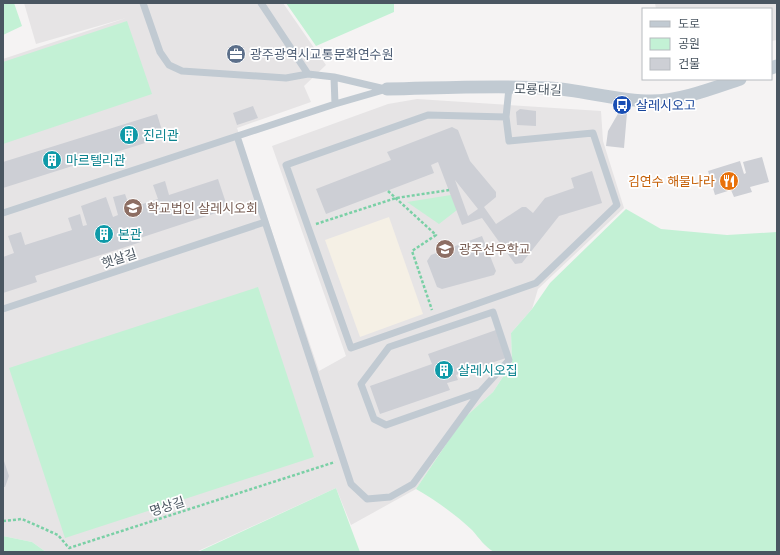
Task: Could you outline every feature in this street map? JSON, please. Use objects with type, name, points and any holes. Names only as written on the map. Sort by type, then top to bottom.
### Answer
[{"type":"street","name":"모룡대길","points":[[387,89],[459,87],[569,90],[625,99],[652,101],[678,98],[737,80]]},
{"type":"lane","points":[[142,3],[160,52],[169,65],[182,71],[286,78],[308,74],[334,77],[387,89]]},
{"type":"lane","points":[[261,3],[308,74]]},
{"type":"lane","points":[[334,77],[335,104]]},
{"type":"lane","points":[[506,118],[428,115],[286,165],[351,348],[536,283],[617,205],[593,133],[509,141],[506,118],[509,88]]},
{"type":"lane","name":"모룡대길","points":[[3,213],[335,104],[387,89]]},
{"type":"lane","points":[[237,136],[351,484],[367,499],[390,498],[413,484],[480,392],[509,360],[493,312],[389,347],[361,384],[374,419],[386,425],[480,392]]},
{"type":"lane","name":"햇살길","points":[[3,309],[266,222]]},
{"type":"path","points":[[308,227],[396,198],[449,190]]},
{"type":"path","points":[[388,191],[436,235],[412,251],[436,318]]},
{"type":"path","name":"명상길","points":[[3,521],[22,519],[58,535],[70,548],[343,459]]},
{"type":"shaded area","name":"학교법인 살레시오회","points":[[24,3],[283,3],[326,65],[304,86],[311,102],[237,128],[319,371],[346,356],[272,146],[388,104],[417,99],[601,111],[603,141],[624,208],[538,289],[532,309],[511,333],[512,363],[493,392],[463,419],[416,489],[351,525],[336,488],[196,552],[46,552],[32,542],[3,536],[3,59],[126,18],[36,44]]},
{"type":"shaded area","points":[[655,3],[777,3],[777,40],[772,41],[772,8],[656,8]]},
{"type":"green space","points":[[3,3],[14,3],[22,26],[3,35]]},
{"type":"green space","points":[[286,3],[394,3],[394,12],[316,46]]},
{"type":"green space","points":[[127,21],[152,94],[3,144],[3,62]]},
{"type":"green space","points":[[451,195],[457,210],[439,224],[407,202]]},
{"type":"green space","points":[[626,209],[661,229],[727,235],[777,232],[777,552],[494,552],[485,545],[459,518],[416,489],[463,419],[493,392],[512,363],[511,333],[532,309],[550,283]]},
{"type":"green space","points":[[258,287],[314,457],[65,538],[9,368]]},
{"type":"green space","points":[[336,488],[360,552],[196,552],[200,551]]},
{"type":"green space","points":[[3,536],[32,542],[46,552],[3,552]]},
{"type":"sand","points":[[389,217],[423,314],[360,337],[325,240]]},
{"type":"building","points":[[253,106],[258,118],[237,125],[233,113]]},
{"type":"building","points":[[520,109],[536,111],[536,126],[517,125],[516,112]]},
{"type":"building","points":[[619,112],[627,113],[624,148],[606,146],[608,131]]},
{"type":"building","points":[[157,114],[164,137],[3,188],[3,162]]},
{"type":"building","points":[[452,127],[458,130],[470,161],[496,192],[496,197],[484,207],[496,224],[522,207],[526,207],[533,213],[545,198],[574,188],[571,178],[592,171],[602,203],[559,216],[522,263],[515,264],[482,218],[462,225],[438,162],[431,165],[434,173],[326,214],[316,189],[391,160],[387,152]],"holes":[[[455,180],[478,209],[468,216]]]},
{"type":"building","name":"김연수 해물나라","points":[[762,157],[769,182],[750,187],[752,192],[734,197],[731,190],[715,195],[708,171],[740,161],[744,174],[746,173],[743,162]]},
{"type":"building","name":"본관","points":[[218,179],[228,209],[140,238],[141,242],[35,276],[37,282],[3,293],[3,257],[14,253],[8,236],[21,232],[25,245],[72,230],[68,218],[80,214],[83,226],[87,225],[81,206],[106,197],[113,217],[118,215],[113,197],[125,194],[130,208],[158,199],[153,185],[165,181],[169,195]]},
{"type":"building","points":[[482,236],[496,271],[494,275],[442,289],[437,287],[427,261],[431,255]]},
{"type":"building","name":"살레시오집","points":[[496,330],[506,358],[456,375],[458,380],[447,383],[450,390],[380,414],[370,386],[432,364],[428,354]]},
{"type":"building","points":[[3,458],[9,476],[5,487],[3,487]]},
{"type":"place","name":"광주광역시교통문화연수원","points":[[236,54]]},
{"type":"place","name":"살레시오고","points":[[622,105]]},
{"type":"place","name":"진리관","points":[[129,135]]},
{"type":"place","name":"마르텔리관","points":[[52,160]]},
{"type":"place","name":"김연수 해물나라","points":[[729,181]]},
{"type":"place","name":"학교법인 살레시오회","points":[[133,208]]},
{"type":"place","name":"본관","points":[[104,234]]},
{"type":"place","name":"광주선우학교","points":[[445,249]]},
{"type":"place","name":"살레시오집","points":[[444,370]]}]
